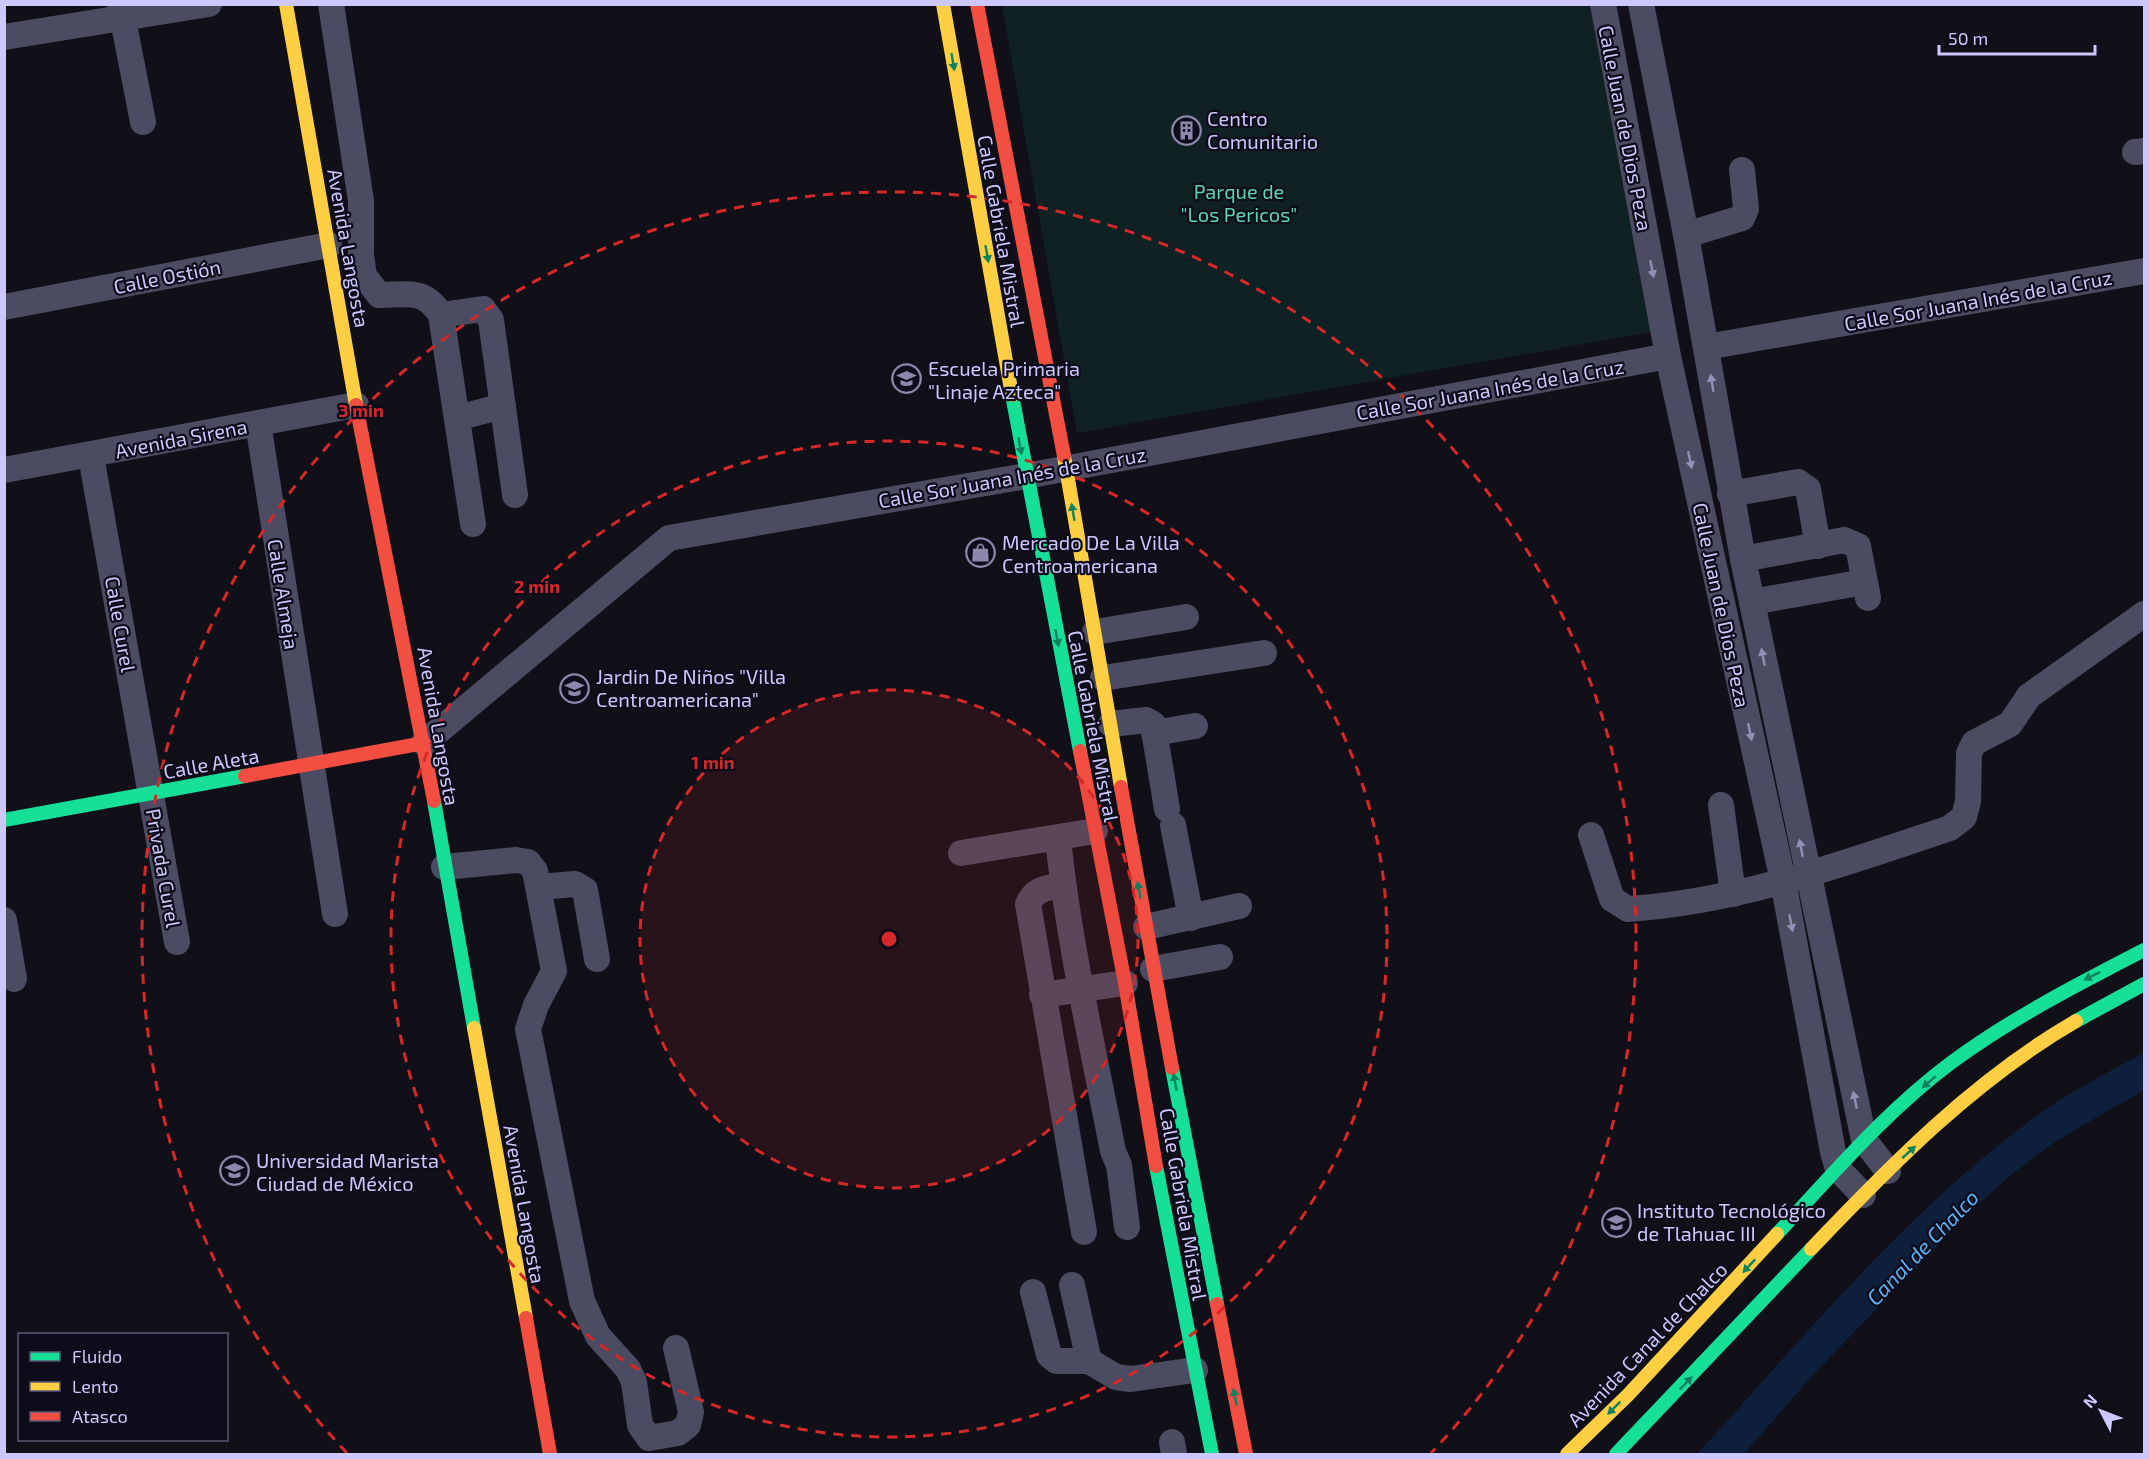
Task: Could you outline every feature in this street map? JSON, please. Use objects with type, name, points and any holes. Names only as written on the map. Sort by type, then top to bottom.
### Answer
[{"type":"street","points":[[4,37],[121,11],[208,4]]},
{"type":"street","name":"Avenida Langosta","points":[[286,4],[356,405],[424,743],[444,867],[550,1455]]},
{"type":"street","points":[[331,4],[361,201],[361,255],[364,276],[379,295],[420,294],[432,301],[441,315],[473,524]]},
{"type":"street","name":"Calle Gabriela Mistral","points":[[943,4],[1026,476],[1125,983],[1154,1155],[1212,1455]]},
{"type":"street","name":"Calle Gabriela Mistral","points":[[977,4],[1066,467],[1153,969],[1246,1455]]},
{"type":"street","name":"Calle Juan de Dios Peza","points":[[1603,4],[1668,356],[1795,878],[1864,1140],[1888,1171]]},
{"type":"street","name":"Calle Juan de Dios Peza","points":[[1641,4],[1686,235],[1730,494],[1752,602],[1838,1168]]},
{"type":"street","points":[[121,11],[143,123]]},
{"type":"street","points":[[1686,235],[1742,218],[1746,209],[1742,170]]},
{"type":"street","name":"Calle Ostión","points":[[4,307],[329,245]]},
{"type":"street","name":"Calle Sor Juana Inés de la Cruz","points":[[1706,347],[2145,271]]},
{"type":"street","points":[[441,315],[483,309],[491,320],[515,495]]},
{"type":"street","name":"Calle Sor Juana Inés de la Cruz","points":[[424,743],[669,538],[1026,476],[1668,356]]},
{"type":"street","name":"Avenida Sirena","points":[[4,470],[91,456],[356,405]]},
{"type":"street","points":[[457,418],[503,406]]},
{"type":"street","name":"Calle Almeja","points":[[258,423],[334,914]]},
{"type":"street","name":"Calle Curel","points":[[91,456],[150,793]]},
{"type":"street","points":[[1730,494],[1798,482],[1808,489],[1818,546]]},
{"type":"street","points":[[1743,559],[1844,540],[1858,546],[1866,590],[1752,602]]},
{"type":"street","points":[[1591,835],[1612,899],[1628,909],[1733,894],[1795,878],[1950,828],[1964,817],[1968,801],[1969,753],[1974,743],[2010,724],[2029,696],[2145,614]]},
{"type":"street","points":[[1095,632],[1186,617]]},
{"type":"street","points":[[1103,678],[1264,653]]},
{"type":"street","points":[[1111,724],[1146,720],[1153,724],[1191,918]]},
{"type":"street","points":[[1154,733],[1195,726]]},
{"type":"street","name":"Calle Aleta","points":[[4,820],[424,743]]},
{"type":"street","name":"Privada Curel","points":[[150,793],[177,942]]},
{"type":"street","points":[[1721,805],[1733,894]]},
{"type":"street","points":[[961,853],[1058,839],[1095,831]]},
{"type":"street","points":[[1058,839],[1063,885],[1081,990],[1116,1158],[1127,1227]]},
{"type":"street","points":[[444,867],[516,860],[528,862],[535,871],[554,971],[536,1005],[528,1029],[577,1278],[582,1301],[598,1336],[620,1358],[634,1382],[640,1425],[649,1438],[678,1433],[688,1425],[691,1412],[676,1348]]},
{"type":"street","points":[[539,887],[575,884],[585,890],[597,959]]},
{"type":"street","points":[[1063,885],[1038,890],[1032,895],[1028,904],[1084,1232]]},
{"type":"street","points":[[1146,927],[1239,906]]},
{"type":"street","points":[[4,920],[14,980]]},
{"type":"street","name":"Avenida Canal de Chalco","points":[[1567,1455],[1628,1395],[1864,1140],[1951,1063],[2050,998],[2145,951]]},
{"type":"street","points":[[1153,969],[1220,957]]},
{"type":"street","points":[[1042,995],[1125,983]]},
{"type":"street","points":[[1616,1455],[1888,1171],[2009,1064],[2061,1029],[2145,984]]},
{"type":"street","points":[[1073,1161],[1154,1155],[1187,1148]]},
{"type":"street","points":[[1838,1168],[1863,1196]]},
{"type":"street","points":[[1072,1285],[1089,1361]]},
{"type":"street","points":[[1033,1292],[1049,1355],[1056,1361],[1089,1361],[1116,1377],[1131,1379],[1195,1370]]},
{"type":"green space","name":"Parque de \"Los Pericos\"","points":[[1002,5],[1603,5],[1663,330],[1077,433]]},
{"type":"water","name":"Canal de Chalco","points":[[2144,1053],[2144,1090],[2053,1143],[2013,1173],[1970,1212],[1813,1375],[1744,1454],[1697,1454],[1856,1279],[1940,1196],[1984,1157],[2044,1110]]},
{"type":"traffic: fast","points":[[1012,395],[1080,751]]},
{"type":"traffic: fast","points":[[4,820],[245,776]]},
{"type":"traffic: fast","points":[[434,801],[474,1028]]},
{"type":"traffic: fast","points":[[1777,1234],[1882,1122],[1952,1062],[2022,1016],[2144,950]]},
{"type":"traffic: fast","points":[[2076,1021],[2144,984]]},
{"type":"traffic: fast","points":[[1172,1068],[1217,1304]]},
{"type":"traffic: fast","points":[[1156,1166],[1212,1454]]},
{"type":"traffic: fast","points":[[1616,1454],[1811,1249]]},
{"type":"traffic: slow","points":[[286,4],[356,405]]},
{"type":"traffic: slow","points":[[943,4],[1012,395]]},
{"type":"traffic: slow","points":[[1064,456],[1121,787]]},
{"type":"traffic: slow","points":[[1811,1249],[1872,1186],[1968,1097],[2039,1044],[2076,1021]]},
{"type":"traffic: slow","points":[[474,1028],[526,1318]]},
{"type":"traffic: slow","points":[[1567,1454],[1628,1395],[1777,1234]]},
{"type":"traffic: jam","points":[[977,4],[1064,456]]},
{"type":"traffic: jam","points":[[356,405],[434,801]]},
{"type":"traffic: jam","points":[[245,776],[424,743]]},
{"type":"traffic: jam","points":[[1080,751],[1125,983],[1156,1166]]},
{"type":"traffic: jam","points":[[1121,787],[1172,1068]]},
{"type":"traffic: jam","points":[[1217,1304],[1246,1454]]},
{"type":"traffic: jam","points":[[526,1318],[550,1454]]},
{"type":"place","name":"Centro Comunitario","points":[[1186,130]]},
{"type":"place","name":"Escuela Primaria \"Linaje Azteca\"","points":[[907,379]]},
{"type":"place","name":"Mercado De La Villa Centroamericana","points":[[981,553]]},
{"type":"place","name":"Jardin De Niños \"Villa Centroamericana\"","points":[[575,688]]},
{"type":"place","name":"Universidad Marista Ciudad de México","points":[[235,1171]]},
{"type":"place","name":"Instituto Tecnológico de Tlahuac III","points":[[1616,1222]]}]
